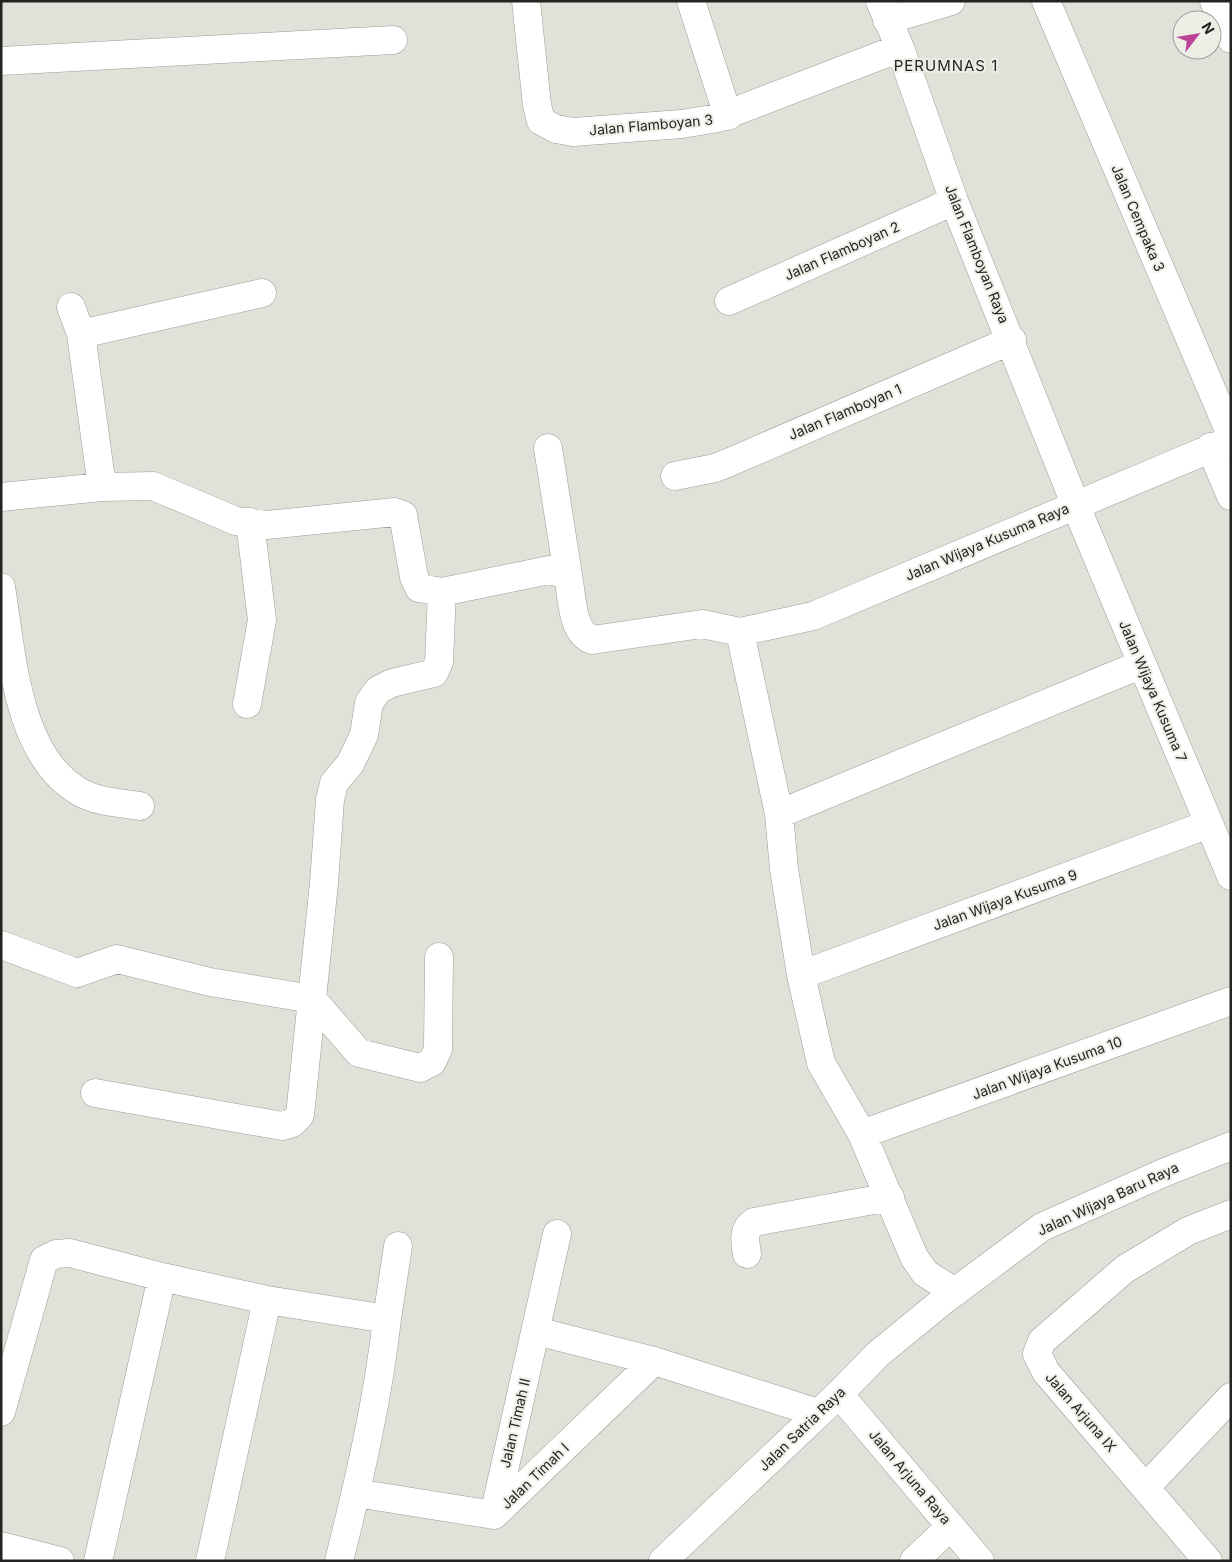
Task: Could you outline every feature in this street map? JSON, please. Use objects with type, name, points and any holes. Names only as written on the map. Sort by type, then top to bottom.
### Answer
[{"type":"street","name":"Jalan Flamboyan 3","points":[[526,1],[537,105],[542,121],[556,128],[573,132],[682,124],[728,116],[900,48]]},
{"type":"street","points":[[691,1],[728,116]]},
{"type":"street","points":[[884,10],[951,1]]},
{"type":"street","name":"Jalan Cempaka 3","points":[[1046,1],[1224,441],[1231,496]]},
{"type":"street","points":[[1214,1],[1231,39]]},
{"type":"street","name":"Jalan Flamboyan Raya","points":[[884,10],[900,48],[954,201],[1012,340],[1076,505]]},
{"type":"street","points":[[1,61],[392,40]]},
{"type":"street","name":"Jalan Flamboyan 2","points":[[729,301],[954,201]]},
{"type":"street","points":[[81,334],[262,293]]},
{"type":"street","points":[[70,307],[81,334],[102,487]]},
{"type":"street","name":"Jalan Flamboyan 1","points":[[675,476],[715,468],[730,462],[1012,340]]},
{"type":"street","name":"Jalan Wijaya Kusuma Raya","points":[[740,632],[813,616],[1224,441]]},
{"type":"street","points":[[548,448],[568,575],[578,629],[583,637],[592,640],[702,624],[740,632],[779,814],[784,869],[800,975],[821,1063],[862,1134],[914,1258],[925,1274],[949,1296]]},
{"type":"street","points":[[1,497],[102,487],[153,486],[173,493],[213,513],[236,521],[267,525],[395,512],[403,516],[414,577],[419,588],[442,592],[549,570],[568,575]]},
{"type":"street","name":"Jalan Wijaya Kusuma 7","points":[[1076,505],[1231,876]]},
{"type":"street","points":[[247,704],[262,620],[250,522]]},
{"type":"street","points":[[1,588],[20,695],[30,729],[49,767],[80,792],[110,802],[140,806]]},
{"type":"street","points":[[95,1092],[282,1126],[292,1123],[300,1115],[330,800],[334,782],[350,764],[364,735],[369,703],[378,690],[392,683],[434,673],[439,662],[442,592]]},
{"type":"street","points":[[779,814],[1142,664]]},
{"type":"street","name":"Jalan Wijaya Kusuma 9","points":[[800,975],[1209,824]]},
{"type":"street","points":[[1,945],[78,973],[117,959],[210,982],[312,999],[359,1053],[420,1068],[432,1062],[438,1049],[439,957]]},
{"type":"street","name":"Jalan Wijaya Kusuma 10","points":[[862,1134],[1231,1001]]},
{"type":"street","name":"Jalan Wijaya Baru Raya","points":[[949,1296],[1042,1227],[1163,1172],[1231,1146]]},
{"type":"street","points":[[746,1254],[745,1234],[748,1226],[754,1222],[890,1197]]},
{"type":"street","name":"Jalan Arjuna IX","points":[[1208,1561],[1046,1372],[1037,1354],[1042,1341],[1125,1269],[1188,1231],[1231,1214]]},
{"type":"street","name":"Jalan Timah II","points":[[494,1515],[557,1234]]},
{"type":"street","points":[[339,1561],[356,1493],[384,1348],[398,1246]]},
{"type":"street","points":[[1,1412],[44,1260],[56,1254],[70,1253],[162,1277],[267,1300],[387,1319]]},
{"type":"street","points":[[98,1561],[162,1277]]},
{"type":"street","name":"Jalan Satria Raya","points":[[663,1561],[839,1394],[878,1354],[949,1296]]},
{"type":"street","points":[[210,1561],[267,1300]]},
{"type":"street","points":[[536,1331],[654,1361],[818,1413]]},
{"type":"street","name":"Jalan Timah I","points":[[356,1493],[494,1515],[654,1361]]},
{"type":"street","name":"Jalan Arjuna Raya","points":[[839,1394],[945,1532],[980,1561]]},
{"type":"street","points":[[1146,1487],[1231,1397]]},
{"type":"street","points":[[914,1561],[945,1532]]},
{"type":"street","points":[[1,1546],[60,1561]]},
{"type":"district","name":"PERUMNAS 1","points":[[946,66]]}]
